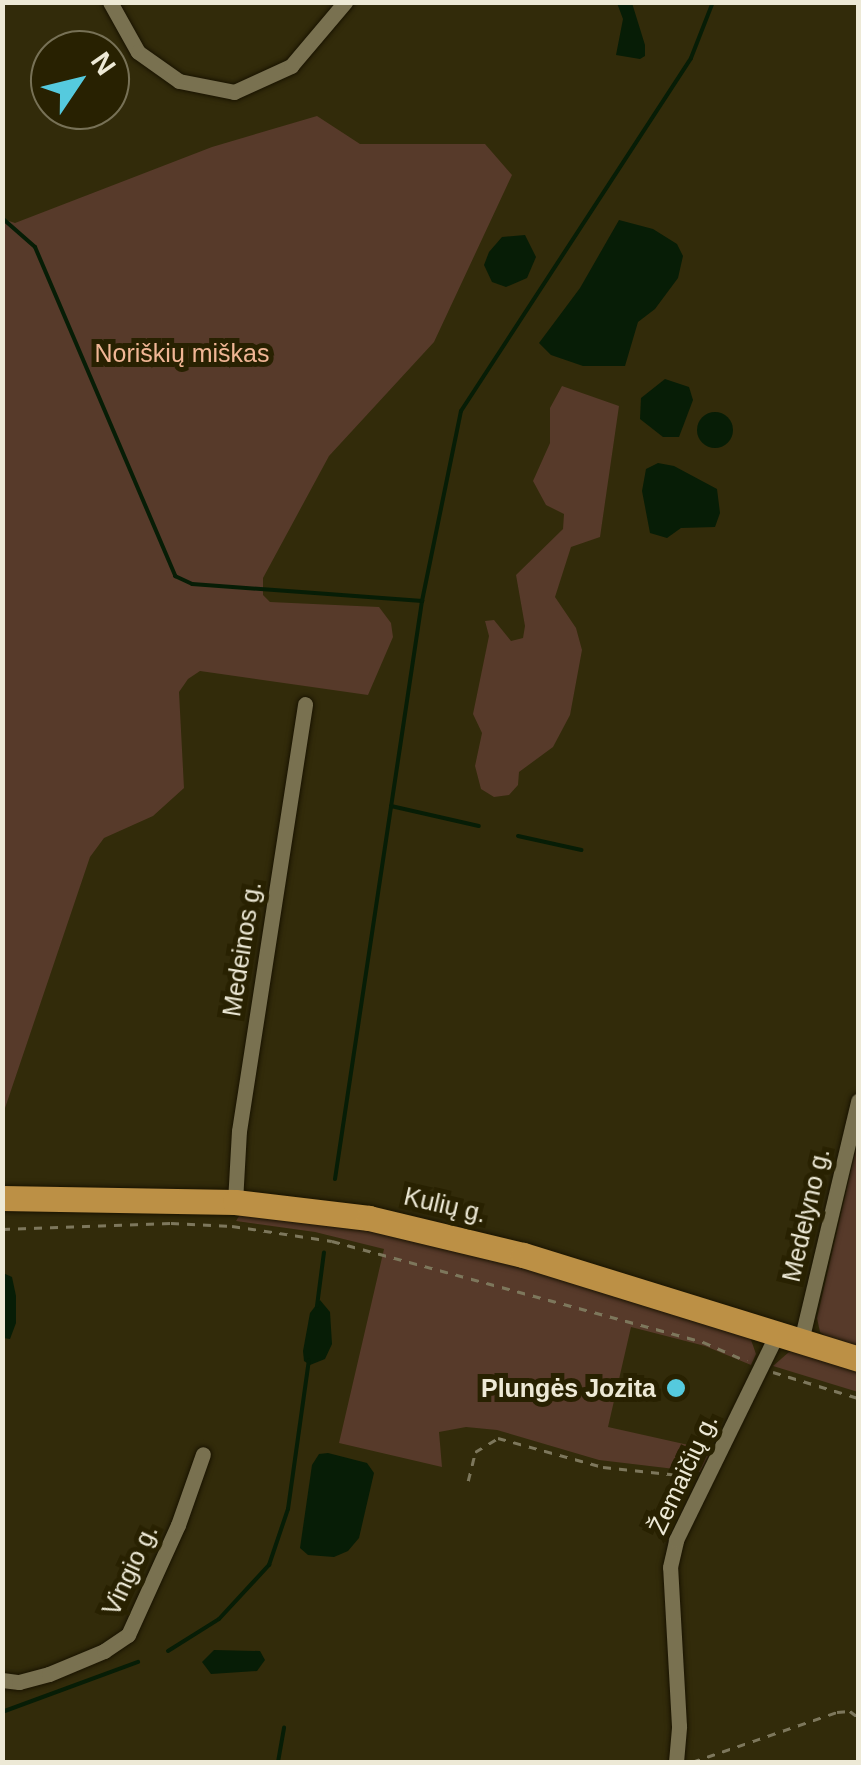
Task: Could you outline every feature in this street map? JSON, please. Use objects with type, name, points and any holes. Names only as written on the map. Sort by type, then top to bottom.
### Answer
[{"type":"main road","name":"Kulių g.","points":[[2,1198],[234,1202],[369,1218],[471,1241],[858,1359]]},
{"type":"street","points":[[110,2],[138,52],[180,81],[234,92],[291,66],[345,2]]},
{"type":"street","name":"Medeinos g.","points":[[234,1202],[239,1131],[304,704]]},
{"type":"street","name":"Medelyno g.","points":[[789,1338],[858,1101]]},
{"type":"street","name":"Žemaičių g.","points":[[676,1762],[679,1726],[670,1567],[676,1540],[762,1368],[789,1338]]},
{"type":"street","name":"Vingio g.","points":[[2,1680],[19,1682],[49,1674],[104,1652],[128,1635],[178,1526],[203,1454]]},
{"type":"path","points":[[2,1230],[186,1224],[232,1226],[332,1241],[703,1342],[762,1368],[858,1398]]},
{"type":"path","points":[[468,1481],[475,1452],[498,1438],[603,1467],[705,1478]]},
{"type":"path","points":[[692,1762],[837,1712],[850,1711],[858,1717]]},
{"type":"green space","name":"Noriškių miškas","points":[[317,116],[360,144],[485,144],[512,175],[434,342],[329,456],[263,578],[263,595],[270,602],[379,607],[391,623],[393,637],[368,695],[200,671],[188,679],[179,692],[184,788],[153,816],[104,838],[90,857],[3,1114],[3,219],[15,223],[212,147]]},
{"type":"green space","points":[[562,386],[619,406],[600,537],[571,547],[555,597],[576,628],[582,650],[570,715],[553,747],[519,772],[518,785],[509,795],[494,797],[481,789],[475,766],[482,733],[473,714],[489,636],[485,621],[494,620],[511,641],[523,638],[525,626],[516,575],[563,529],[564,514],[546,505],[533,481],[550,443],[550,408]]},
{"type":"green space","points":[[858,1140],[858,1350],[820,1332],[817,1318]]},
{"type":"green space","points":[[241,1213],[280,1214],[462,1247],[750,1337],[756,1354],[751,1365],[705,1346],[631,1327],[608,1427],[693,1446],[695,1441],[714,1445],[700,1472],[599,1460],[497,1430],[466,1427],[439,1432],[442,1467],[339,1443],[384,1249],[315,1232],[236,1221]]},
{"type":"green space","points":[[789,1352],[858,1368],[858,1392],[773,1366]]},
{"type":"shaded area","points":[[617,3],[632,3],[645,45],[645,56],[640,59],[616,55],[623,19]]},
{"type":"shaded area","points":[[619,220],[653,229],[677,244],[683,256],[678,278],[655,309],[638,322],[625,366],[583,366],[551,355],[539,343],[580,288]]},
{"type":"shaded area","points":[[525,235],[536,257],[527,278],[506,287],[492,282],[484,265],[489,252],[502,237]]},
{"type":"shaded area","points":[[665,379],[689,387],[693,400],[679,437],[663,437],[640,419],[641,398]]},
{"type":"shaded area","points":[[715,412],[728,417],[733,430],[728,443],[715,448],[702,443],[697,430],[702,417]]},
{"type":"shaded area","points":[[658,463],[674,466],[717,489],[720,513],[715,527],[681,528],[667,538],[650,533],[642,491],[646,469]]},
{"type":"shaded area","points":[[3,1273],[12,1277],[16,1296],[16,1323],[10,1339],[3,1338]]},
{"type":"shaded area","points":[[320,1300],[330,1312],[332,1344],[325,1359],[310,1365],[304,1361],[303,1351],[310,1313]]},
{"type":"shaded area","points":[[319,1454],[367,1463],[374,1473],[359,1538],[348,1551],[334,1557],[308,1555],[300,1548],[312,1465]]},
{"type":"shaded area","points":[[214,1650],[260,1651],[265,1660],[257,1671],[211,1674],[202,1662]]},
{"type":"waterway","points":[[335,1179],[422,601],[461,411],[691,58],[713,2]]},
{"type":"waterway","points":[[2,218],[35,247],[175,576],[192,584],[422,601]]},
{"type":"waterway","points":[[391,806],[479,826]]},
{"type":"waterway","points":[[518,836],[581,850]]},
{"type":"waterway","points":[[317,1306],[324,1252]]},
{"type":"waterway","points":[[168,1651],[219,1619],[269,1565],[288,1509],[309,1360]]},
{"type":"waterway","points":[[2,1712],[138,1662]]},
{"type":"waterway","points":[[278,1762],[284,1728]]},
{"type":"place","name":"Plungės Jozita","points":[[676,1388]]}]
